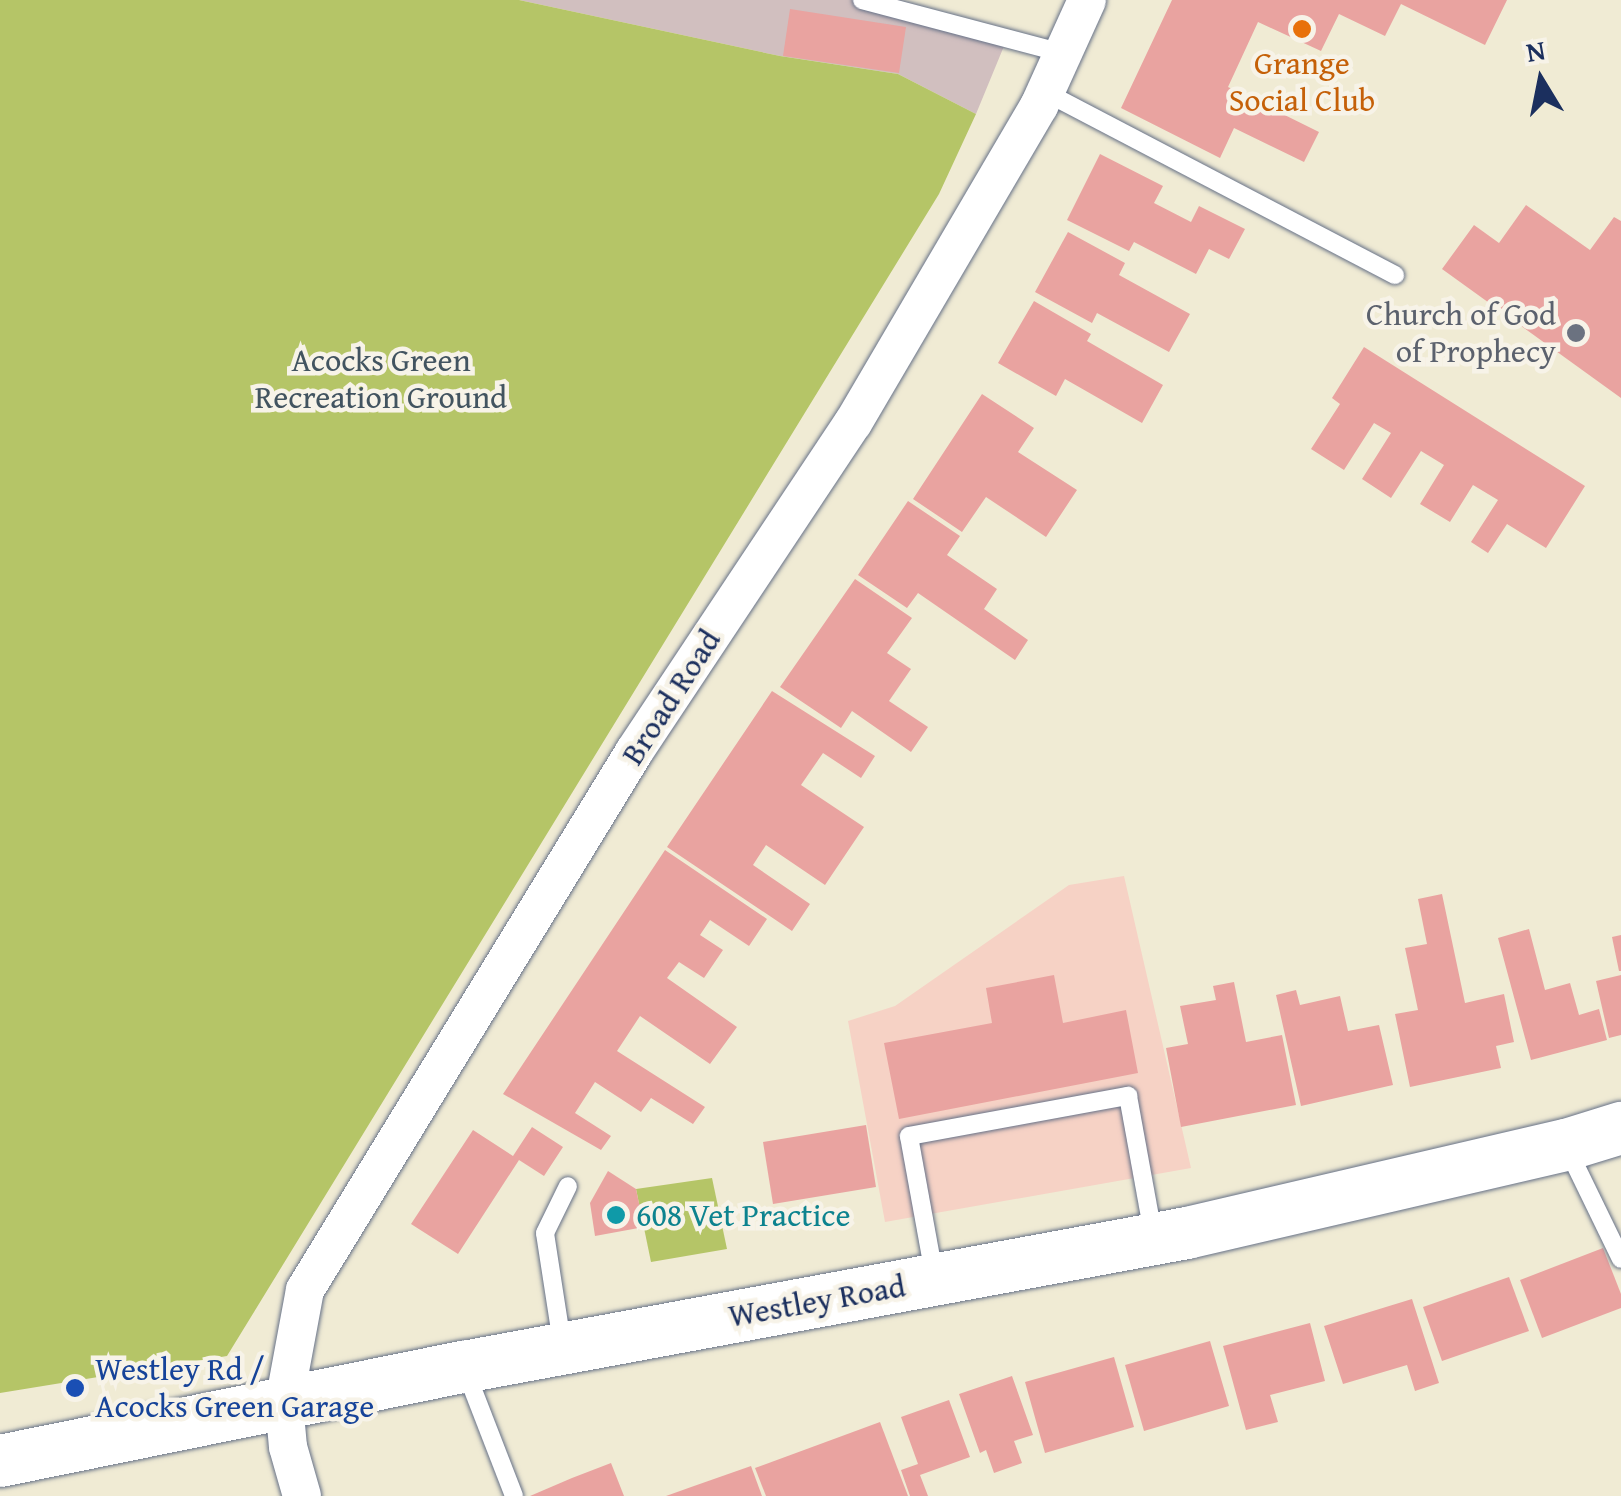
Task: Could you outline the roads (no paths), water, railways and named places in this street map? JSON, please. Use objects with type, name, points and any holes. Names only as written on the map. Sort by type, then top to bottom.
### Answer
[{"type":"main road","name":"Westley Road","points":[[3,1462],[464,1366],[1154,1239],[1566,1146],[1621,1128]]},
{"type":"street","name":"Broad Road","points":[[302,1496],[288,1447],[284,1403],[305,1290],[634,752],[853,423],[1045,92],[1087,0]]},
{"type":"lane","points":[[862,0],[1063,54]]},
{"type":"lane","points":[[1045,92],[1396,275]]},
{"type":"lane","points":[[935,1280],[909,1136],[1128,1096],[1154,1239]]},
{"type":"lane","points":[[1566,1146],[1621,1259]]},
{"type":"lane","points":[[563,1348],[545,1234],[568,1186]]},
{"type":"lane","points":[[464,1366],[514,1496]]},
{"type":"place","name":"Grange Social Club","points":[[1302,29]]},
{"type":"place","name":"Church of God of Prophecy","points":[[1576,333]]},
{"type":"place","name":"608 Vet Practice","points":[[616,1215]]},
{"type":"place","name":"Westley Rd / Acocks Green Garage","points":[[75,1388]]},
{"type":"park label","name":"Acocks Green Recreation Ground","points":[[381,380]]}]
